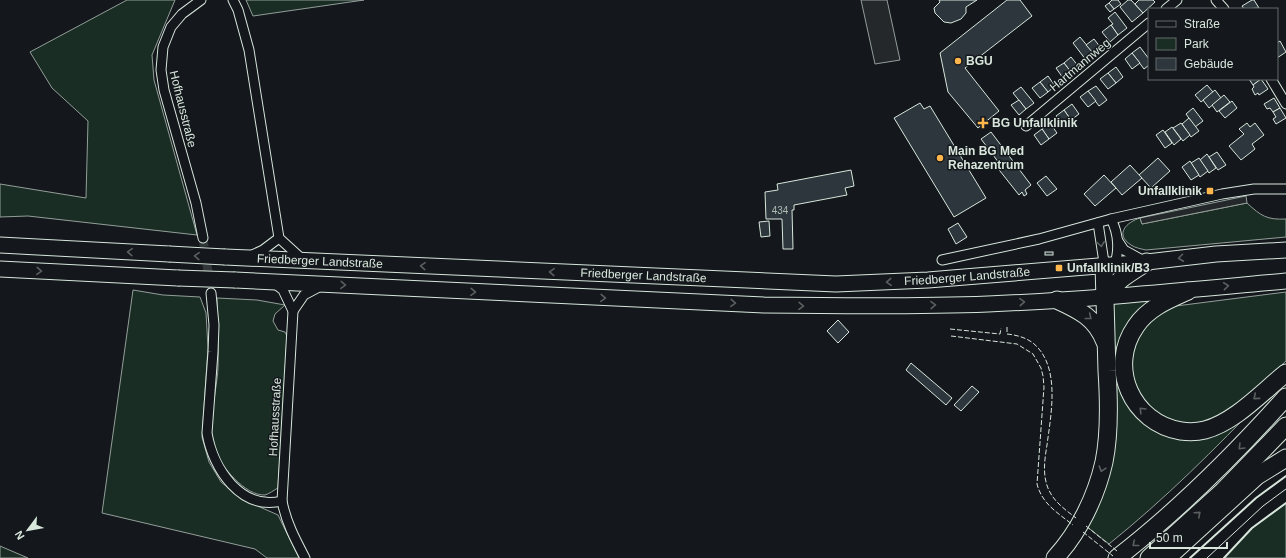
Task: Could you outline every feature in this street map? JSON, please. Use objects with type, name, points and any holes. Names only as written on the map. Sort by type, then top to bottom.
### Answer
[{"type":"highway","points":[[1055,558],[1074,535],[1090,504],[1104,462],[1108,430],[1106,347],[1108,278],[1147,262]]},
{"type":"highway","points":[[1188,291],[1150,310],[1136,326],[1126,345],[1123,366],[1125,382],[1133,399],[1150,418],[1158,424],[1174,429],[1195,432],[1204,430],[1234,414],[1286,373]]},
{"type":"highway","points":[[1057,300],[1084,313],[1094,322],[1099,329],[1106,347]]},
{"type":"highway","points":[[1117,558],[1168,517],[1204,483],[1246,441],[1286,397]]},
{"type":"highway","points":[[1149,558],[1223,491],[1286,426]]},
{"type":"highway","points":[[1166,558],[1257,476],[1286,458]]},
{"type":"main road","name":"Friedberger Landstraße","points":[[0,245],[245,258],[836,284],[928,280],[1108,278],[1140,295],[1286,281]]},
{"type":"main road","points":[[1147,262],[1216,254],[1286,250]]},
{"type":"main road","name":"Friedberger Landstraße","points":[[0,269],[764,305],[889,306],[1087,298],[1108,278]]},
{"type":"street","name":"Hofhausstraße","points":[[201,0],[182,14],[170,27],[163,47],[160,70],[164,90],[196,203],[203,238]]},
{"type":"street","points":[[233,0],[238,10],[250,50],[279,238],[303,260]]},
{"type":"street","points":[[1167,8],[1177,0]]},
{"type":"street","points":[[1216,0],[1223,8]]},
{"type":"street","name":"Hartmannweg","points":[[1026,126],[1148,24]]},
{"type":"street","points":[[1272,80],[1286,104]]},
{"type":"street","name":"Friedberger Landstraße","points":[[942,260],[1039,239],[1111,219],[1222,194],[1254,189],[1286,189]]},
{"type":"street","points":[[1111,219],[1118,241],[1128,253],[1147,262]]},
{"type":"street","points":[[1098,223],[1108,278]]},
{"type":"street","points":[[245,258],[263,250],[279,238]]},
{"type":"street","points":[[1108,278],[1118,241]]},
{"type":"street","points":[[273,282],[283,290],[294,311]]},
{"type":"street","name":"Hofhausstraße","points":[[305,558],[290,530],[282,501],[294,311],[304,295],[313,289],[326,285]]},
{"type":"street","points":[[211,293],[214,325],[207,433],[215,463],[229,482],[245,495],[271,504],[282,501]]},
{"type":"green space","points":[[127,0],[175,0],[152,55],[154,80],[197,235],[28,216],[0,217],[0,184],[86,198],[88,121],[52,88],[30,52]]},
{"type":"green space","points":[[246,0],[364,0],[253,16]]},
{"type":"green space","points":[[1247,203],[1256,211],[1269,218],[1286,219],[1286,237],[1146,250],[1133,246],[1123,237],[1124,229],[1127,225],[1140,218],[1142,224]]},
{"type":"green space","points":[[133,290],[163,295],[200,297],[206,313],[208,348],[202,437],[209,462],[221,482],[242,499],[278,515],[299,558],[267,558],[255,549],[102,513]]},
{"type":"green space","points":[[1286,292],[1286,361],[1228,415],[1186,427],[1148,411],[1127,374],[1142,324],[1168,307]]},
{"type":"green space","points":[[217,298],[257,300],[285,305],[275,314],[273,321],[278,330],[285,332],[287,336],[278,488],[265,495],[250,491],[228,472],[217,457],[212,442],[211,421],[218,368]]},
{"type":"green space","points":[[1165,299],[1144,311],[1120,384],[1179,436],[1265,397],[1189,473],[1130,527],[1109,544],[1086,526],[1100,495],[1111,304]]},
{"type":"green space","points":[[1286,503],[1286,558],[1224,558],[1252,528]]},
{"type":"green space","points":[[0,546],[28,558],[0,558]]},
{"type":"shaded area","points":[[861,0],[887,0],[900,60],[875,64]]},
{"type":"shaded area","points":[[1246,196],[1247,203],[1142,224],[1140,218]]},
{"type":"building","points":[[939,0],[977,0],[966,7],[966,13],[961,19],[951,23],[944,22],[935,13],[934,8],[940,2]]},
{"type":"building","name":"BGU","points":[[1007,0],[1020,0],[1032,16],[965,68],[999,111],[978,128],[948,92],[940,53]]},
{"type":"building","points":[[1112,0],[1118,0],[1121,4],[1114,9],[1109,3]]},
{"type":"building","points":[[1128,0],[1131,0],[1143,13],[1132,22],[1120,7]]},
{"type":"building","points":[[1139,0],[1153,0],[1155,2],[1143,13],[1135,4]]},
{"type":"building","points":[[1254,0],[1259,8],[1243,8],[1242,6]]},
{"type":"building","points":[[1109,3],[1114,9],[1110,12],[1105,6]]},
{"type":"building","points":[[1115,12],[1127,28],[1118,35],[1111,25],[1113,24],[1108,18]]},
{"type":"building","points":[[1111,25],[1118,35],[1110,42],[1102,32]]},
{"type":"building","points":[[1080,37],[1094,54],[1086,60],[1073,43]]},
{"type":"building","points":[[1094,39],[1101,48],[1094,54],[1086,45]]},
{"type":"building","points":[[1280,41],[1286,52],[1278,57],[1278,42]]},
{"type":"building","points":[[1140,47],[1148,58],[1148,66],[1144,69],[1132,53]]},
{"type":"building","points":[[1132,53],[1140,63],[1132,69],[1125,59]]},
{"type":"building","points":[[1071,57],[1079,67],[1071,72],[1064,63]]},
{"type":"building","points":[[1064,63],[1071,72],[1063,78],[1056,68]]},
{"type":"building","points":[[1116,67],[1123,77],[1116,83],[1108,73]]},
{"type":"building","points":[[1108,73],[1116,83],[1108,89],[1100,79]]},
{"type":"building","points":[[1048,76],[1055,86],[1048,92],[1040,82]]},
{"type":"building","points":[[1250,80],[1260,80],[1253,85]]},
{"type":"building","points":[[1262,80],[1268,89],[1259,95],[1258,93],[1255,95],[1252,89],[1254,87],[1253,85]]},
{"type":"building","points":[[1040,82],[1048,92],[1040,98],[1032,88]]},
{"type":"building","points":[[1207,85],[1213,92],[1201,102],[1195,95]]},
{"type":"building","points":[[1096,86],[1107,100],[1099,106],[1088,91]]},
{"type":"building","points":[[1021,87],[1034,103],[1026,109],[1013,93]]},
{"type":"building","points":[[1215,90],[1221,98],[1209,108],[1203,100]]},
{"type":"building","points":[[1088,91],[1096,101],[1088,107],[1080,97]]},
{"type":"building","points":[[1224,95],[1230,102],[1217,112],[1212,105]]},
{"type":"building","points":[[1274,98],[1280,108],[1273,112],[1270,108],[1267,109],[1264,104]]},
{"type":"building","points":[[1019,100],[1026,109],[1019,115],[1011,105]]},
{"type":"building","points":[[1232,101],[1237,108],[1225,118],[1219,111]]},
{"type":"building","name":"Main BG Med Rehazentrum","points":[[920,103],[924,109],[930,106],[986,198],[954,217],[894,118]]},
{"type":"building","points":[[1072,104],[1079,114],[1071,120],[1064,110]]},
{"type":"building","points":[[1193,108],[1203,121],[1195,127],[1186,114]]},
{"type":"building","points":[[1280,108],[1286,118],[1276,124],[1273,119],[1276,117],[1273,112]]},
{"type":"building","points":[[1064,110],[1071,120],[1063,126],[1056,116]]},
{"type":"building","points":[[1189,118],[1199,131],[1191,137],[1182,124]]},
{"type":"building","points":[[1050,123],[1057,133],[1049,139],[1042,129]]},
{"type":"building","points":[[1181,123],[1190,135],[1183,141],[1173,128]]},
{"type":"building","points":[[1247,123],[1250,127],[1255,123],[1264,135],[1252,144],[1255,149],[1241,160],[1229,146],[1244,134],[1239,129]]},
{"type":"building","points":[[1172,127],[1181,139],[1174,145],[1165,132]]},
{"type":"building","points":[[1042,129],[1049,139],[1041,145],[1034,135]]},
{"type":"building","points":[[1163,130],[1172,143],[1165,148],[1156,135]]},
{"type":"building","points":[[991,132],[1031,185],[1025,190],[1027,194],[1024,196],[1022,192],[1019,195],[996,166],[999,163],[981,139]]},
{"type":"building","points":[[1217,152],[1226,165],[1218,170],[1209,157]]},
{"type":"building","points":[[1207,154],[1216,168],[1209,173],[1200,160]]},
{"type":"building","points":[[1158,158],[1170,171],[1151,188],[1139,175]]},
{"type":"building","points":[[1199,158],[1208,171],[1200,177],[1191,163]]},
{"type":"building","points":[[1190,161],[1199,175],[1191,180],[1182,167]]},
{"type":"building","points":[[1130,165],[1142,178],[1122,195],[1111,182]]},
{"type":"building","points":[[851,170],[854,186],[845,188],[847,195],[794,205],[794,210],[792,210],[793,249],[783,249],[782,219],[766,219],[765,192],[778,190],[777,184]]},
{"type":"building","points":[[1104,175],[1116,188],[1095,206],[1084,194]]},
{"type":"building","points":[[1046,176],[1057,189],[1047,196],[1037,183]]},
{"type":"building","points":[[769,221],[770,236],[761,237],[759,222]]},
{"type":"building","points":[[958,223],[967,237],[956,244],[948,229]]},
{"type":"building","points":[[1045,252],[1053,252],[1053,255],[1045,255]]},
{"type":"building","points":[[838,320],[849,332],[838,343],[827,331]]},
{"type":"building","points":[[911,363],[952,398],[946,405],[906,370]]},
{"type":"building","points":[[972,386],[979,392],[961,411],[954,405]]},
{"type":"tunnel","points":[[203,238],[211,293]]},
{"type":"tram line","points":[[1207,558],[1263,506],[1286,489]]},
{"type":"fence","points":[[1007,327],[1007,334],[1027,339],[1033,343],[1042,353],[1048,364],[1051,377],[1052,405],[1044,468],[1045,477],[1048,488],[1054,498],[1062,507],[1076,518]]},
{"type":"fence","points":[[950,329],[1000,334],[1001,328]]},
{"type":"fence","points":[[951,336],[1017,344],[1033,354],[1041,368],[1044,387],[1037,484],[1039,491],[1047,503],[1073,525]]},
{"type":"fence","points":[[1086,526],[1117,551]]},
{"type":"fence","points":[[1083,532],[1113,556]]},
{"type":"wall","points":[[1190,558],[1256,498],[1286,476]]},
{"type":"wall","points":[[1224,558],[1252,528],[1286,503]]},
{"type":"place","name":"BGU","points":[[958,61]]},
{"type":"place","name":"BG Unfallklinik","points":[[983,123]]},
{"type":"place","name":"Main BG Med Rehazentrum","points":[[940,158]]},
{"type":"place","name":"Unfallklinik","points":[[1210,191]]},
{"type":"place","name":"Unfallklinik/B3","points":[[1059,268]]}]
